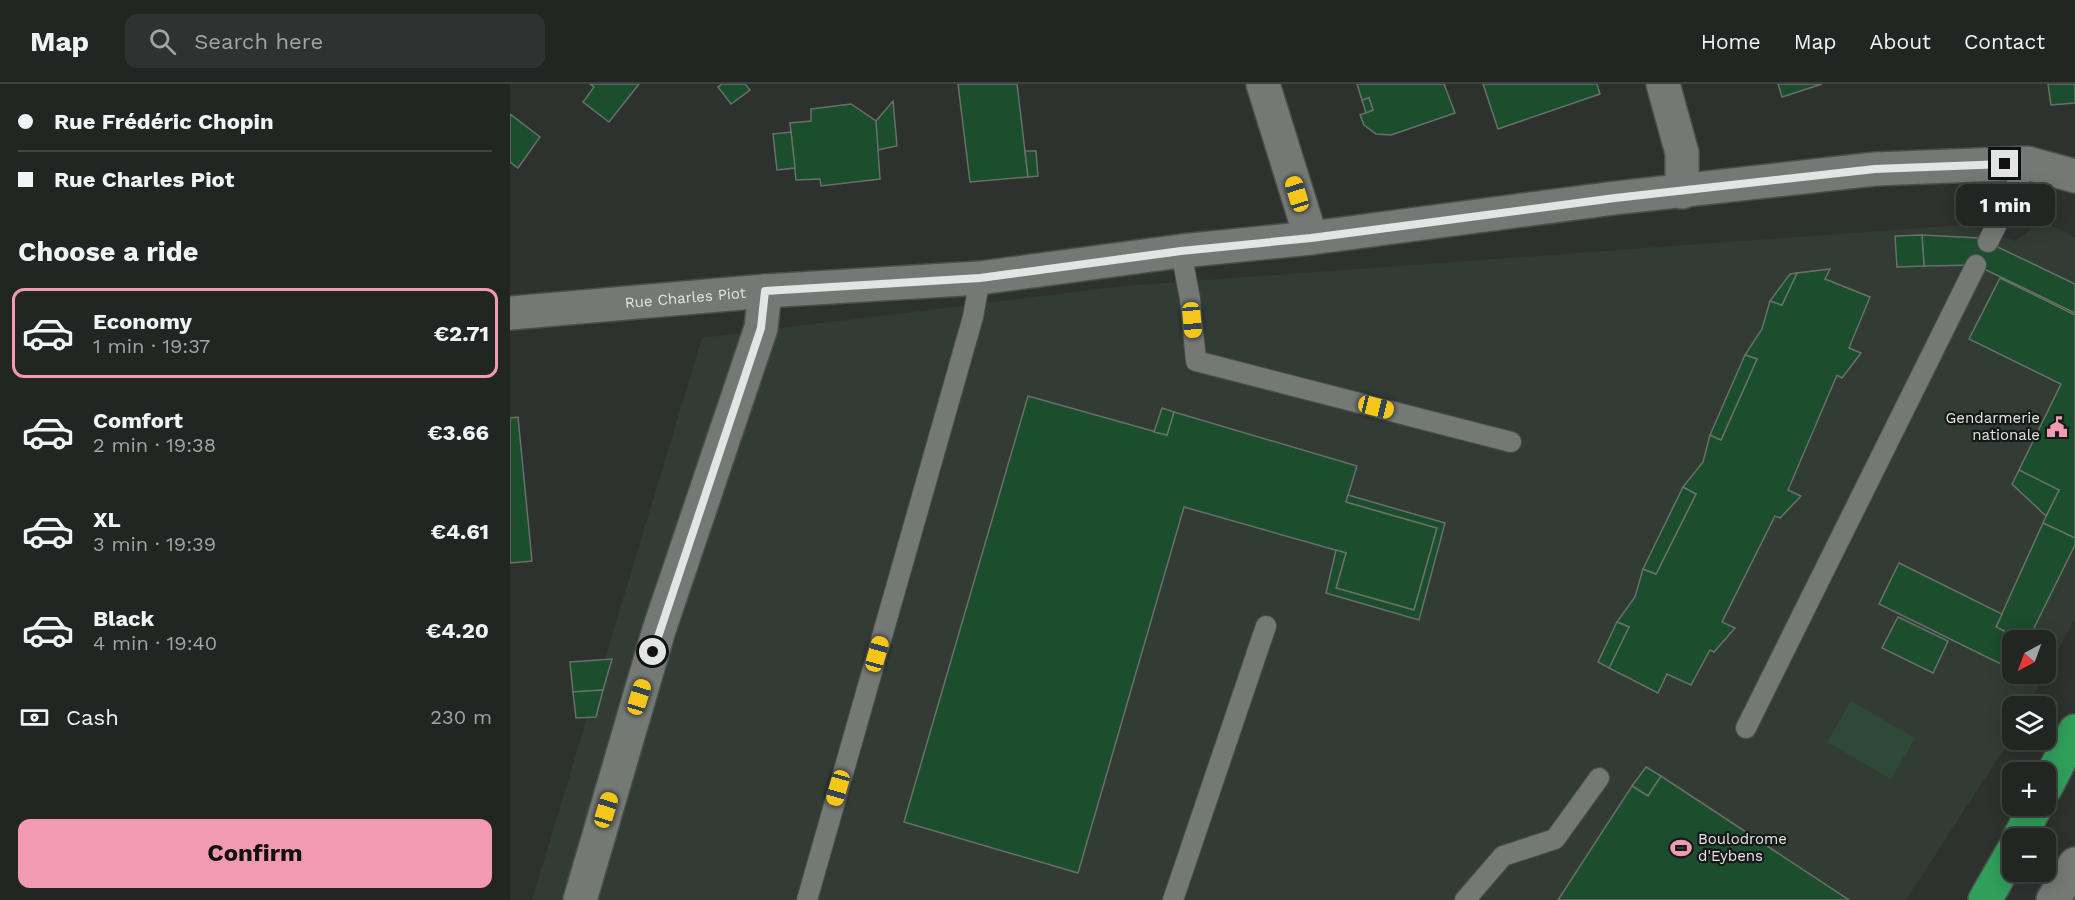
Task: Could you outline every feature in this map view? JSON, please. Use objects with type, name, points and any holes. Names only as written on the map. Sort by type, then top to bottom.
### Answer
[{"type":"highway","points":[[2056,768],[2075,731]]},
{"type":"highway","points":[[1985,900],[2002,870]]},
{"type":"street","points":[[1263,84],[1311,238]]},
{"type":"street","points":[[1663,84],[1682,153],[1682,192]]},
{"type":"street","name":"Rue Charles Piot","points":[[510,313],[765,291],[980,278],[1615,198],[1875,169],[2027,163],[2075,176]]},
{"type":"street","points":[[580,900],[660,630],[761,328],[765,291]]},
{"type":"street","points":[[2054,900],[2075,864]]},
{"type":"lane","points":[[1988,242],[2027,163]]},
{"type":"lane","points":[[1181,251],[1190,299],[1196,361],[1511,442]]},
{"type":"lane","points":[[1746,728],[1976,265]]},
{"type":"lane","points":[[807,900],[973,317],[980,278]]},
{"type":"lane","points":[[1173,900],[1266,626]]},
{"type":"lane","points":[[1466,900],[1503,856],[1555,839],[1599,778]]},
{"type":"shaded area","points":[[2041,221],[2075,237],[2075,618],[2056,653],[2056,630],[2002,630],[2002,684],[2040,684],[2033,696],[2002,696],[2003,750],[1906,900],[532,900],[702,338],[1124,286],[1964,225],[2015,241]]},
{"type":"green space","points":[[1851,701],[1915,738],[1891,779],[1827,742]]},
{"type":"building","points":[[590,84],[639,84],[609,122],[583,102],[594,87]]},
{"type":"building","points":[[722,84],[745,84],[750,90],[731,104],[718,87]]},
{"type":"building","points":[[958,84],[1017,84],[1028,177],[970,182]]},
{"type":"building","points":[[1357,84],[1444,84],[1455,113],[1391,135],[1376,134],[1364,125],[1360,115],[1373,110],[1369,98],[1362,100]]},
{"type":"building","points":[[1483,84],[1597,84],[1600,94],[1498,129]]},
{"type":"building","points":[[1778,84],[1822,84],[1782,97]]},
{"type":"building","points":[[2048,84],[2075,84],[2075,103],[2051,105]]},
{"type":"building","points":[[1369,98],[1373,110],[1366,113],[1362,100]]},
{"type":"building","points":[[893,101],[897,146],[877,150],[876,121]]},
{"type":"building","points":[[851,104],[876,121],[880,179],[821,186],[820,179],[796,180],[790,123],[811,121],[811,109]]},
{"type":"building","points":[[510,114],[540,137],[518,168],[510,162]]},
{"type":"building","points":[[791,132],[795,168],[777,170],[773,134]]},
{"type":"building","points":[[1025,151],[1036,151],[1038,176],[1028,177]]},
{"type":"building","points":[[1922,235],[1979,238],[2075,284],[2075,313],[1976,265],[1924,266]]},
{"type":"building","points":[[1922,235],[1924,266],[1897,267],[1895,236]]},
{"type":"building","points":[[1830,269],[1825,279],[1870,297],[1849,348],[1861,353],[1842,378],[1837,375],[1788,490],[1801,496],[1780,518],[1775,516],[1722,622],[1735,628],[1714,652],[1710,650],[1691,685],[1667,674],[1658,693],[1609,668],[1629,627],[1617,622],[1635,597],[1643,569],[1656,574],[1696,494],[1683,487],[1703,462],[1710,435],[1721,440],[1757,359],[1745,355],[1762,329],[1770,301],[1782,305],[1797,273]]},
{"type":"building","points":[[1797,273],[1782,305],[1770,301],[1790,274]]},
{"type":"building","name":"Gendarmerie nationale","points":[[2000,278],[2075,315],[2075,538],[2043,523],[2059,490],[2019,470],[2061,384],[1969,339]]},
{"type":"building","points":[[1745,355],[1757,359],[1721,440],[1710,435]]},
{"type":"building","points":[[1028,396],[1167,435],[1174,412],[1357,466],[1346,502],[1437,528],[1414,610],[1336,588],[1346,553],[1184,507],[1078,873],[904,822]]},
{"type":"building","points":[[1162,408],[1174,412],[1167,435],[1154,432]]},
{"type":"building","points":[[518,417],[532,561],[510,563],[510,418]]},
{"type":"building","points":[[2019,470],[2059,490],[2046,516],[2012,484]]},
{"type":"building","points":[[1683,487],[1696,494],[1656,574],[1643,569]]},
{"type":"building","points":[[1348,495],[1445,523],[1419,620],[1326,593],[1336,550],[1346,553],[1336,588],[1414,610],[1437,528],[1346,502]]},
{"type":"building","points":[[2043,523],[2075,538],[2075,545],[2033,630],[2002,630],[1996,627]]},
{"type":"building","points":[[1899,563],[2002,614],[1996,627],[2002,630],[2002,665],[1879,604]]},
{"type":"building","points":[[1898,617],[1948,641],[1933,673],[1882,648]]},
{"type":"building","points":[[1617,622],[1629,627],[1609,668],[1598,662]]},
{"type":"building","points":[[612,659],[603,690],[573,692],[570,662]]},
{"type":"building","points":[[603,690],[596,717],[576,718],[573,692]]},
{"type":"building","points":[[1646,767],[1661,776],[1648,796],[1632,786]]},
{"type":"building","name":"Boulodrome d'Eybens","points":[[1661,776],[1849,900],[1558,900],[1632,786],[1648,796]]},
{"type":"place","name":"Gendarmerie nationale","points":[[2057,427]]},
{"type":"place","name":"Boulodrome d'Eybens","points":[[1681,848]]},
{"type":"route","points":[[653,652],[761,328],[765,291],[980,278],[1615,198],[1875,169],[2005,164]]}]
